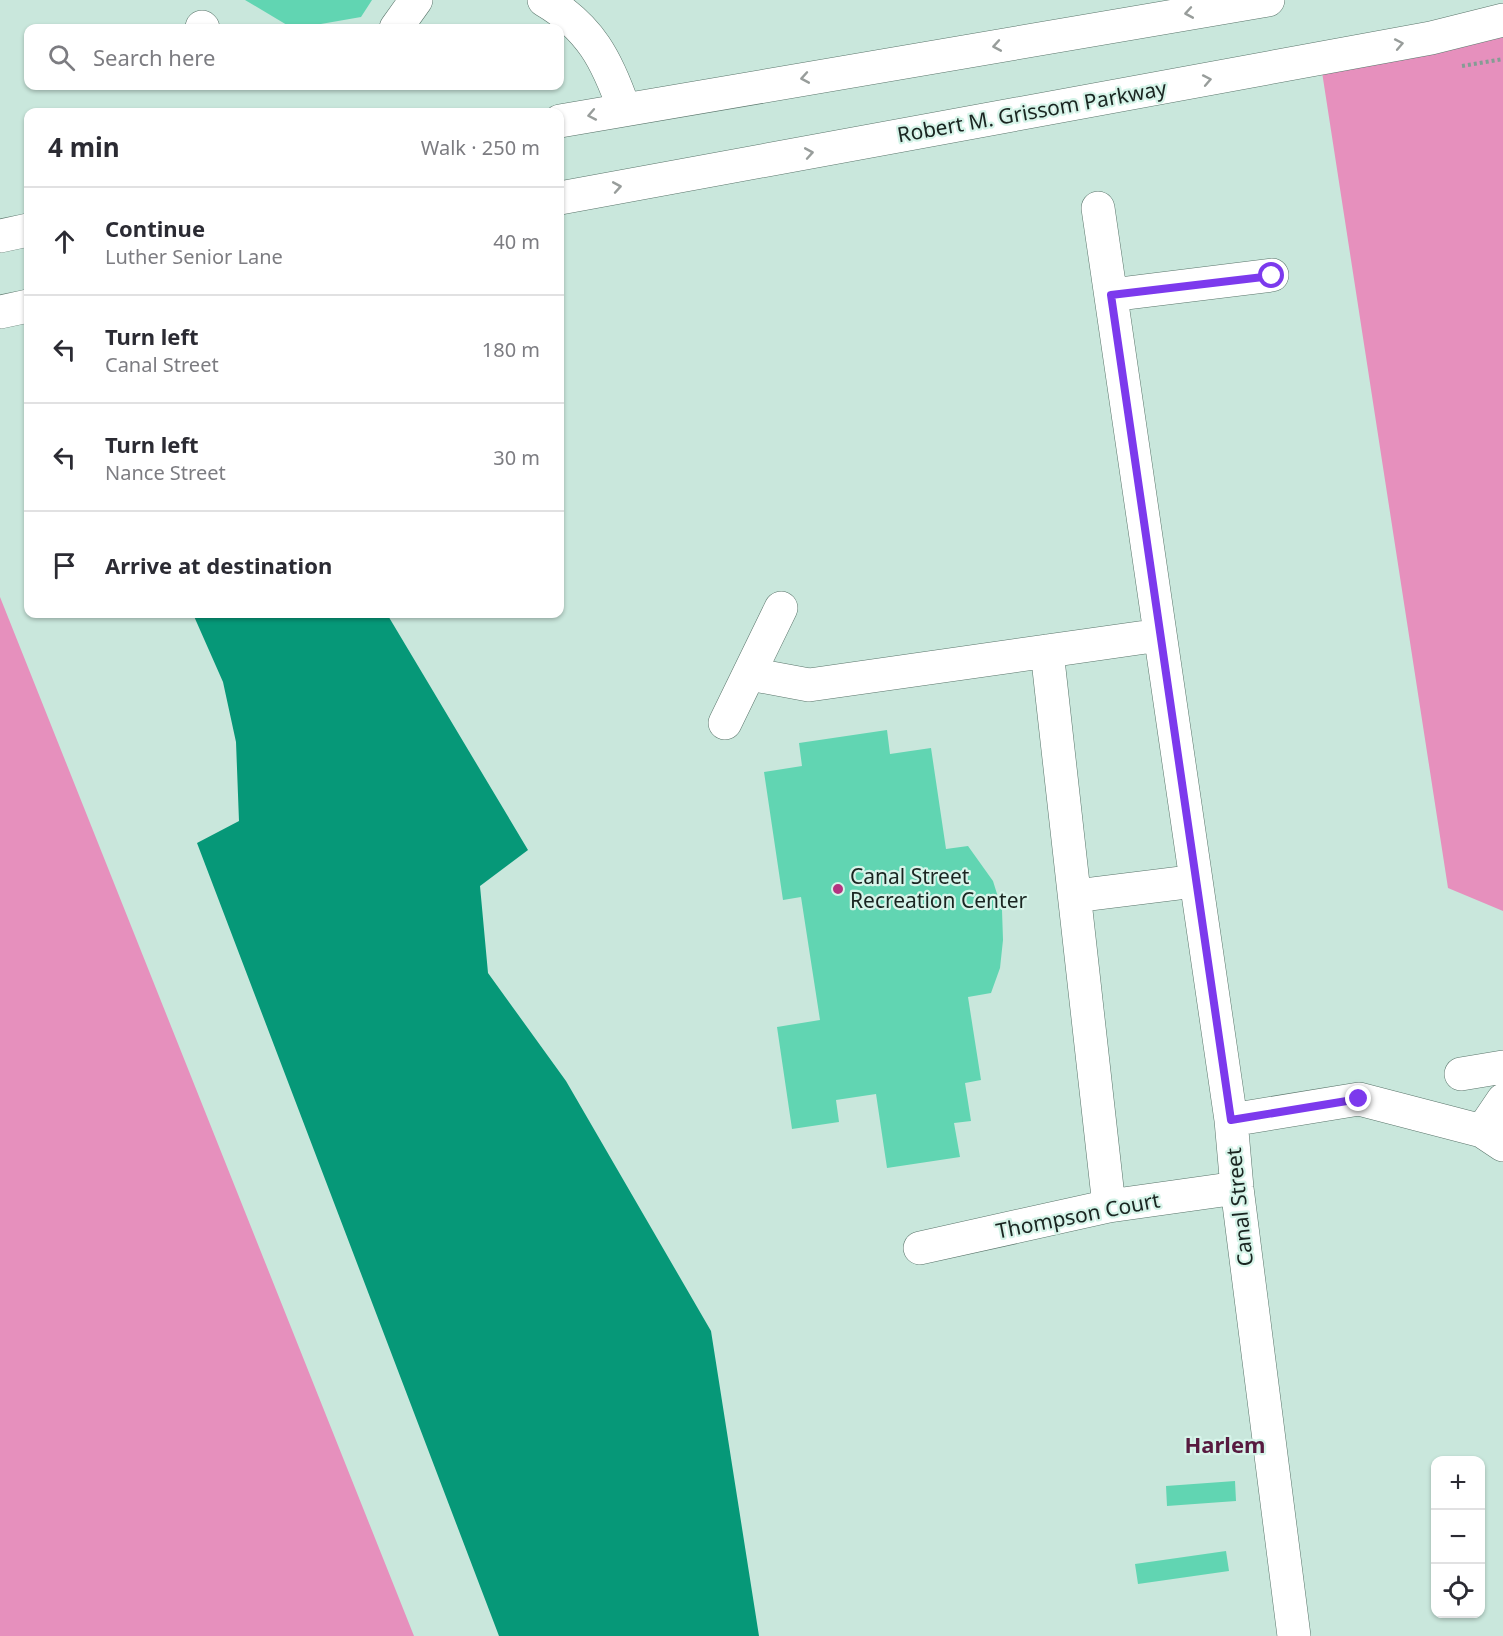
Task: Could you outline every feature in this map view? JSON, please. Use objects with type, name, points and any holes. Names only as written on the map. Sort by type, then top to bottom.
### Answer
[{"type":"street","points":[[399,24],[416,0]]},
{"type":"street","points":[[544,0],[566,13],[585,31],[614,79],[624,109]]},
{"type":"street","points":[[564,120],[1268,0]]},
{"type":"street","name":"Robert M. Grissom Parkway","points":[[564,197],[1420,40],[1503,20]]},
{"type":"street","name":"Canal Street","points":[[1098,208],[1231,1120],[1237,1188],[1294,1636]]},
{"type":"street","points":[[0,236],[24,231]]},
{"type":"street","points":[[1111,295],[1272,276]]},
{"type":"street","points":[[0,312],[24,307]]},
{"type":"street","points":[[725,723],[781,608]]},
{"type":"street","points":[[750,674],[809,685],[1160,635]]},
{"type":"street","points":[[1047,651],[1109,1206]]},
{"type":"street","points":[[1075,896],[1196,881]]},
{"type":"street","points":[[1461,1074],[1503,1067]]},
{"type":"street","points":[[1231,1120],[1359,1099],[1492,1138],[1503,1100]]},
{"type":"street","name":"Thompson Court","points":[[920,1248],[1109,1206],[1237,1188]]},
{"type":"shaded area","points":[[1503,20],[1503,911],[1448,888],[1320,59]]},
{"type":"shaded area","points":[[0,597],[414,1636],[0,1636]]},
{"type":"shaded area","points":[[195,618],[389,618],[528,850],[480,886],[488,973],[566,1081],[711,1331],[759,1636],[499,1636],[197,843],[239,821],[236,742],[223,682]]},
{"type":"building","points":[[245,0],[372,0],[361,17],[321,24],[285,24]]},
{"type":"building","points":[[887,730],[890,754],[931,748],[946,849],[968,846],[993,881],[1002,910],[1003,940],[1000,968],[991,993],[968,997],[981,1080],[965,1083],[971,1121],[954,1123],[960,1157],[887,1168],[876,1094],[836,1100],[839,1122],[792,1129],[777,1027],[820,1020],[801,897],[783,900],[764,772],[802,766],[799,743]]},
{"type":"building","points":[[1235,1481],[1236,1501],[1167,1506],[1166,1486]]},
{"type":"building","points":[[1226,1551],[1229,1571],[1138,1584],[1135,1564]]},
{"type":"place","name":"Canal Street Recreation Center","points":[[838,889]]},
{"type":"district","name":"Harlem","points":[[1225,1445]]},
{"type":"route","points":[[1272,276],[1111,295],[1231,1120],[1359,1099]]}]
